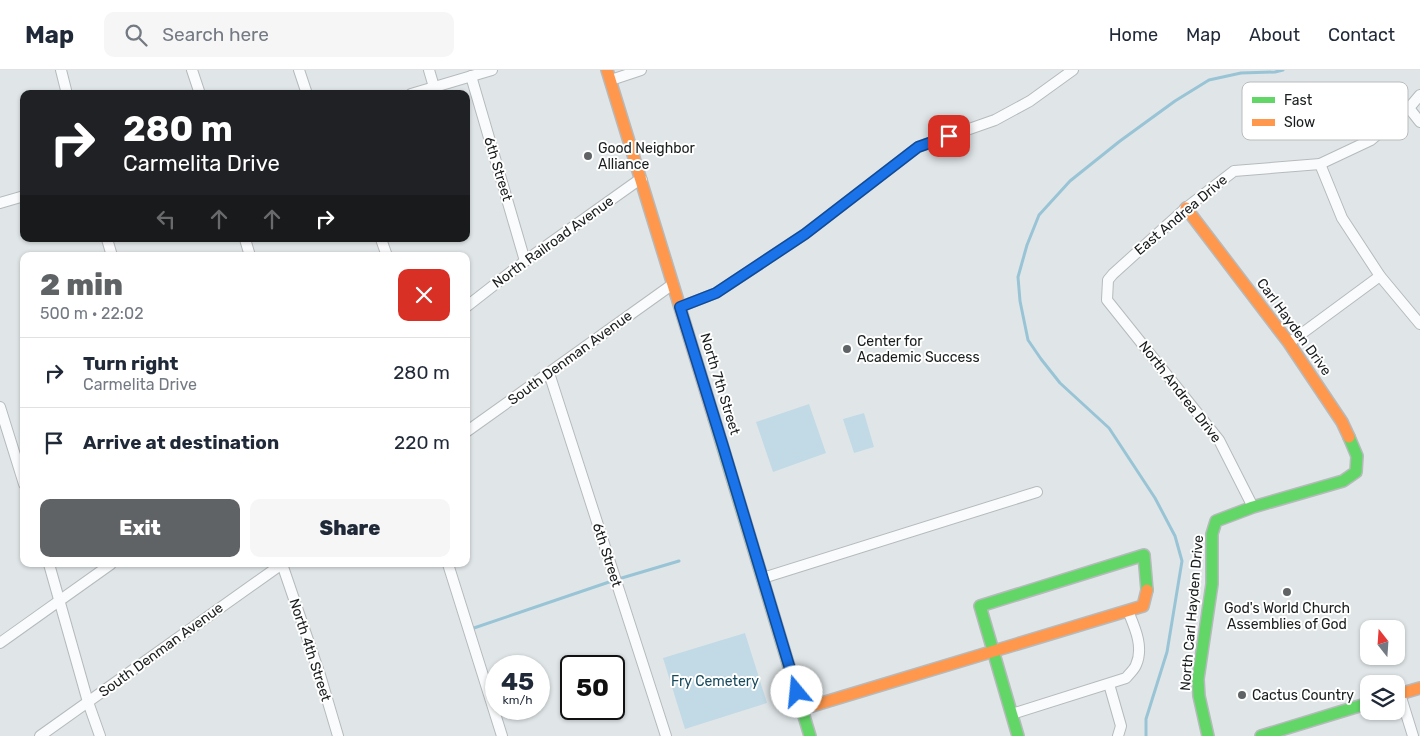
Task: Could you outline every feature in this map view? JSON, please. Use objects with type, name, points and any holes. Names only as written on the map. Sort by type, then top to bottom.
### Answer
[{"type":"street","points":[[61,70],[66,90]]},
{"type":"street","points":[[192,70],[199,90]]},
{"type":"street","points":[[299,70],[305,90]]},
{"type":"street","points":[[429,70],[434,87]]},
{"type":"street","points":[[424,90],[492,70]]},
{"type":"street","points":[[609,75],[642,70]]},
{"type":"street","points":[[680,307],[716,293],[805,234],[918,147],[995,120],[1030,101],[1072,70]]},
{"type":"street","name":"North 7th Street","points":[[609,75],[810,736]]},
{"type":"street","name":"6th Street","points":[[471,76],[525,261]]},
{"type":"street","name":"East Andrea Drive","points":[[1409,108],[1420,96]]},
{"type":"street","points":[[1409,108],[1420,122]]},
{"type":"street","name":"East Andrea Drive","points":[[1108,280],[1186,208],[1234,171],[1320,164],[1371,140]]},
{"type":"street","points":[[1320,164],[1342,218],[1380,276],[1420,324]]},
{"type":"street","name":"North Railroad Avenue","points":[[470,304],[525,261],[636,182],[642,180]]},
{"type":"street","points":[[0,203],[20,197]]},
{"type":"street","name":"Carl Hayden Drive","points":[[1186,208],[1289,343],[1342,422],[1357,456],[1356,472],[1344,481],[1253,506]]},
{"type":"street","points":[[1289,343],[1380,276]]},
{"type":"street","name":"North Andrea Drive","points":[[1108,280],[1107,300],[1220,440],[1253,506]]},
{"type":"street","name":"South Denman Avenue","points":[[470,429],[673,284]]},
{"type":"street","name":"6th Street","points":[[549,373],[666,736]]},
{"type":"street","points":[[0,407],[20,471]]},
{"type":"street","points":[[763,578],[1037,492]]},
{"type":"street","name":"North Carl Hayden Drive","points":[[1208,736],[1199,696],[1198,680],[1212,584],[1212,534],[1216,521],[1253,506]]},
{"type":"street","points":[[802,709],[994,651],[1128,611],[1143,606],[1147,591],[1144,555],[980,606],[994,651],[1018,736]]},
{"type":"street","points":[[49,567],[88,702],[100,736]]},
{"type":"street","points":[[0,643],[107,567]]},
{"type":"street","name":"South Denman Avenue","points":[[40,736],[278,567]]},
{"type":"street","name":"North 4th Street","points":[[283,567],[320,675],[338,736]]},
{"type":"street","points":[[449,567],[502,736]]},
{"type":"street","points":[[1012,714],[1126,678],[1136,666],[1140,648],[1137,632],[1128,611]]},
{"type":"street","points":[[1109,684],[1121,726],[1118,736]]},
{"type":"street","points":[[1405,692],[1420,688]]},
{"type":"street","points":[[1261,736],[1360,706]]},
{"type":"street","points":[[1405,712],[1414,736]]},
{"type":"green space","points":[[809,404],[826,453],[773,472],[756,422]]},
{"type":"green space","points":[[864,413],[874,447],[854,453],[843,419]]},
{"type":"green space","name":"Fry Cemetery","points":[[745,633],[767,703],[685,729],[663,658]]},
{"type":"waterway","points":[[1146,736],[1146,719],[1167,652],[1182,561],[1175,536],[1155,498],[1109,428],[1060,383],[1028,340],[1020,301],[1018,277],[1027,245],[1039,215],[1070,181],[1120,141],[1175,101],[1209,80],[1241,73],[1283,70]]},
{"type":"waterway","points":[[471,629],[615,580],[679,561]]},
{"type":"traffic: fast","points":[[714,418],[810,736]]},
{"type":"traffic: fast","points":[[1208,736],[1199,696],[1198,679],[1212,584],[1212,534],[1216,521],[1253,507],[1343,481],[1356,472],[1357,456],[1349,437]]},
{"type":"traffic: fast","points":[[1018,736],[980,606],[1144,555],[1147,590]]},
{"type":"traffic: fast","points":[[1261,736],[1360,706]]},
{"type":"traffic: slow","points":[[607,70],[714,418]]},
{"type":"traffic: slow","points":[[1186,208],[1289,343],[1342,422],[1349,437]]},
{"type":"traffic: slow","points":[[802,709],[1143,606],[1147,590]]},
{"type":"traffic: slow","points":[[1405,692],[1420,688]]},
{"type":"place","name":"Good Neighbor Alliance","points":[[588,156]]},
{"type":"place","name":"Center for Academic Success","points":[[847,349]]},
{"type":"place","name":"God's World Church Assemblies of God","points":[[1287,592]]},
{"type":"place","name":"Cactus Country","points":[[1242,695]]},
{"type":"route","points":[[797,692],[680,307],[716,293],[805,234],[918,147],[949,136]]}]
